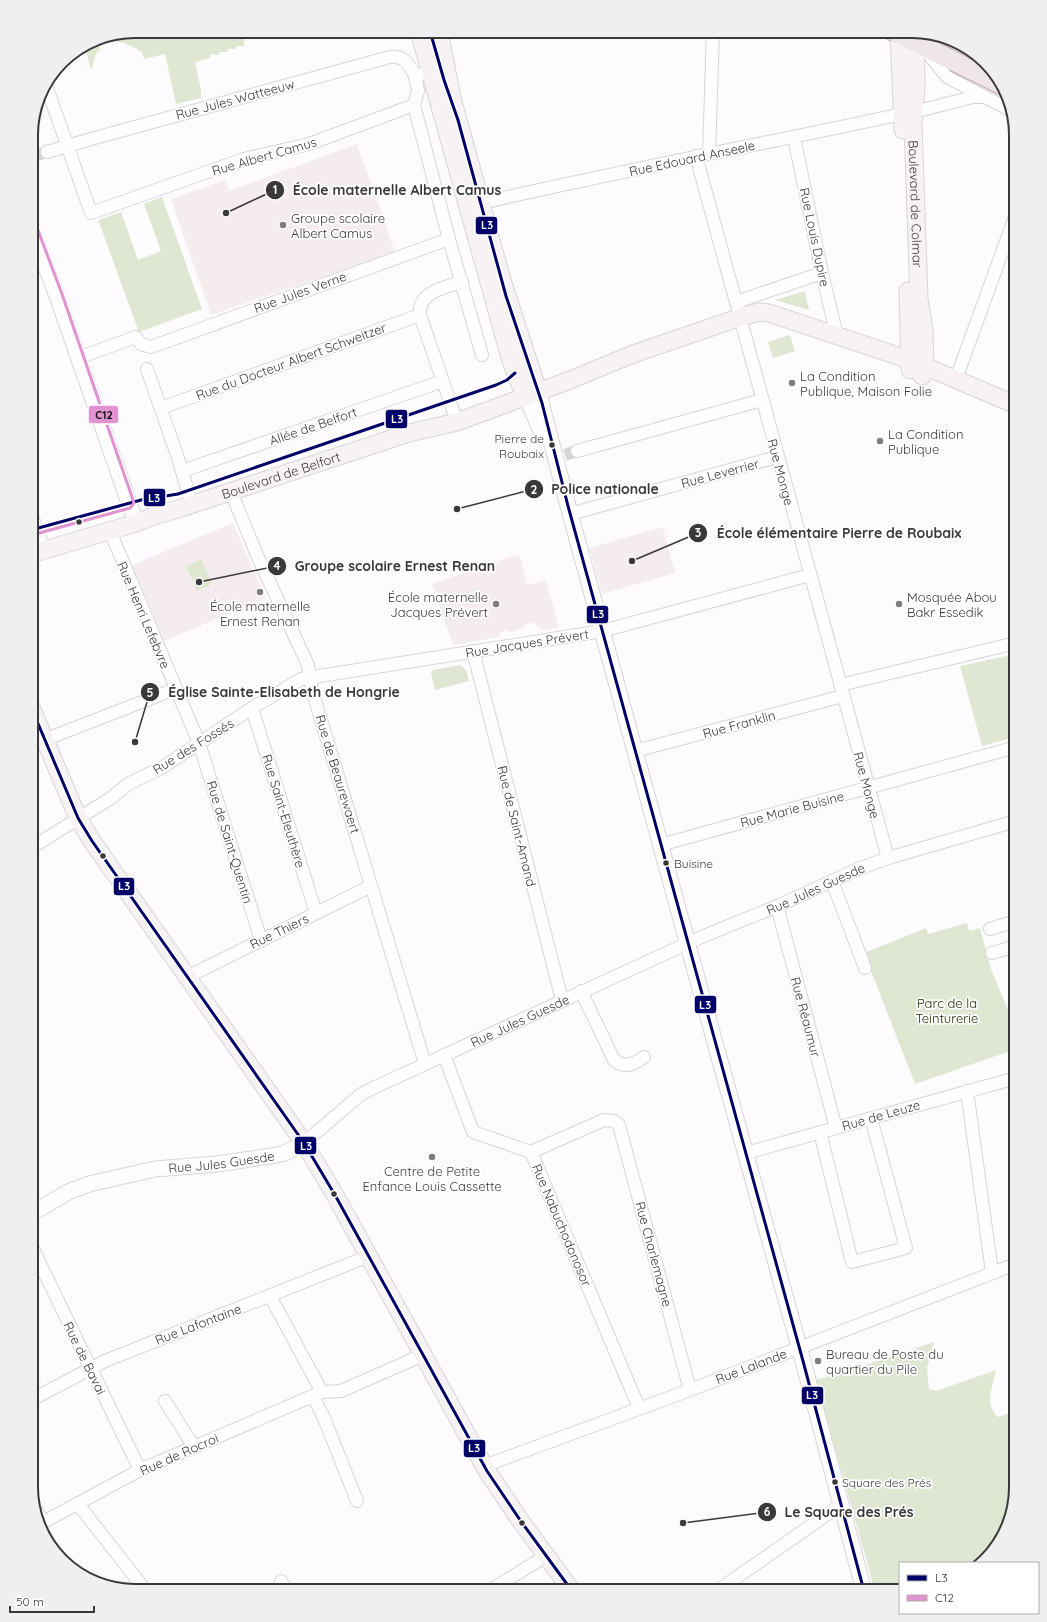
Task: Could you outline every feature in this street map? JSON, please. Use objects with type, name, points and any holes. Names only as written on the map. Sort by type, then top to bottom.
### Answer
[{"type":"main road","points":[[419,38],[422,74],[509,354],[515,373],[530,389]]},
{"type":"main road","points":[[440,38],[449,85],[530,389]]},
{"type":"main road","name":"Boulevard de Colmar","points":[[906,38],[908,113],[919,299],[923,322],[917,369]]},
{"type":"main road","points":[[912,38],[991,79]]},
{"type":"main road","name":"Boulevard de Belfort","points":[[38,547],[110,531],[141,519],[192,505],[409,433],[424,426],[456,418],[530,389],[556,373],[633,354],[738,309],[769,313],[837,336],[872,357],[917,369]]},
{"type":"main road","points":[[917,369],[956,379],[1009,402]]},
{"type":"main road","points":[[917,369],[1009,407]]},
{"type":"main road","name":"Boulevard de Belfort","points":[[38,547],[120,518],[141,519]]},
{"type":"main road","points":[[38,743],[78,818],[100,854],[304,1143],[369,1256],[484,1466],[503,1496],[567,1584]]},
{"type":"street","points":[[709,154],[714,38]]},
{"type":"street","points":[[909,38],[947,77],[1005,108]]},
{"type":"street","name":"Rue Jules Watteeuw","points":[[47,152],[390,57],[403,58],[422,74]]},
{"type":"street","points":[[422,74],[414,105],[449,239],[482,355]]},
{"type":"street","points":[[48,91],[68,146]]},
{"type":"street","name":"Rue Edouard Anseele","points":[[481,203],[696,156],[908,113],[973,97],[986,98]]},
{"type":"street","name":"Rue Albert Camus","points":[[68,146],[91,213],[244,159],[309,144],[414,105]]},
{"type":"street","name":"Rue Louis Dupire","points":[[794,137],[822,274],[837,336]]},
{"type":"street","name":"Rue Monge","points":[[696,156],[777,457],[888,858]]},
{"type":"street","points":[[956,379],[1009,233]]},
{"type":"street","name":"Rue Jules Verne","points":[[78,358],[136,337],[140,344],[151,347],[449,239]]},
{"type":"street","points":[[38,247],[78,358],[141,519]]},
{"type":"street","points":[[738,309],[822,274]]},
{"type":"street","points":[[456,418],[420,315],[422,304],[430,294],[462,282]]},
{"type":"street","name":"Rue du Docteur Albert Schweitzer","points":[[161,408],[420,315]]},
{"type":"street","points":[[146,369],[161,408],[192,505]]},
{"type":"street","name":"Allée de Belfort","points":[[182,471],[443,381]]},
{"type":"street","points":[[530,389],[560,456],[560,476]]},
{"type":"street","points":[[530,389],[560,476],[687,943],[800,1347],[862,1584]]},
{"type":"street","points":[[577,451],[762,400]]},
{"type":"street","name":"Rue Leverrier","points":[[570,514],[777,457]]},
{"type":"street","name":"Rue de Beaurewaert","points":[[231,492],[257,555],[308,664],[312,690],[425,1064]]},
{"type":"street","name":"Rue Henri Lefebvre","points":[[110,531],[175,689],[199,743]]},
{"type":"street","name":"Rue Jacques Prévert","points":[[310,677],[602,631],[810,576]]},
{"type":"street","name":"Rue Franklin","points":[[635,750],[1009,645]]},
{"type":"street","name":"Rue de Saint-Amand","points":[[473,651],[562,1000]]},
{"type":"street","name":"Rue des Fossés","points":[[38,844],[112,798],[128,784],[163,767],[252,708],[297,681],[310,677]]},
{"type":"street","points":[[38,743],[175,689]]},
{"type":"street","name":"Rue Saint-Eleuthère","points":[[252,708],[316,913]]},
{"type":"street","name":"Rue de Saint-Quentin","points":[[199,743],[261,940]]},
{"type":"street","name":"Rue Marie Buisine","points":[[660,845],[1009,749]]},
{"type":"street","name":"Rue Jules Guesde","points":[[38,1210],[68,1192],[89,1184],[155,1169],[217,1164],[285,1153],[304,1143],[365,1092],[581,991],[687,943],[777,906],[858,869],[888,858],[1009,823]]},
{"type":"street","points":[[832,881],[865,968]]},
{"type":"street","name":"Rue Thiers","points":[[186,977],[371,886]]},
{"type":"street","name":"Rue Réaumur","points":[[777,906],[836,1128]]},
{"type":"street","points":[[990,929],[1009,923]]},
{"type":"street","points":[[992,953],[1009,948]]},
{"type":"street","points":[[581,991],[614,1060],[620,1064],[628,1065],[635,1063],[644,1057]]},
{"type":"street","name":"Rue Nabuchodonosor","points":[[444,1055],[473,1132],[531,1152],[639,1408]]},
{"type":"street","name":"Rue de Leuze","points":[[746,1153],[1009,1080]]},
{"type":"street","points":[[967,1091],[992,1272]]},
{"type":"street","points":[[820,1132],[852,1262],[906,1248],[872,1118]]},
{"type":"street","name":"Rue Charlemagne","points":[[531,1152],[604,1120],[614,1121],[619,1125],[690,1390]]},
{"type":"street","name":"Rue Lafontaine","points":[[38,1396],[90,1368],[369,1256]]},
{"type":"street","name":"Rue de Bavai","points":[[38,1260],[140,1470]]},
{"type":"street","name":"Rue Lalande","points":[[484,1466],[690,1390],[1009,1266]]},
{"type":"street","points":[[270,1296],[318,1394],[324,1418],[357,1501]]},
{"type":"street","name":"Rue de Rocroi","points":[[44,1522],[140,1470],[318,1394],[341,1391],[424,1355]]},
{"type":"street","points":[[165,1400],[194,1447]]},
{"type":"street","points":[[78,1504],[141,1584]]},
{"type":"street","points":[[727,1584],[842,1504]]},
{"type":"street","points":[[500,1584],[546,1556]]},
{"type":"shaded area","name":"Groupe scolaire Albert Camus","points":[[357,144],[395,252],[211,315],[171,199],[225,180],[229,191]]},
{"type":"shaded area","points":[[233,523],[266,598],[164,641],[132,565]]},
{"type":"shaded area","points":[[663,527],[675,573],[602,594],[589,548]]},
{"type":"shaded area","name":"École maternelle Jacques Prévert","points":[[519,554],[527,585],[546,580],[559,627],[542,631],[532,622],[524,625],[523,628],[510,633],[507,630],[500,633],[499,637],[453,645],[432,584]]},
{"type":"green space","points":[[129,38],[244,38],[244,46],[236,46],[236,49],[228,49],[227,52],[219,52],[219,55],[211,54],[210,58],[195,62],[201,90],[201,98],[176,104],[165,54],[144,59],[142,52],[132,46],[114,40]]},
{"type":"green space","points":[[101,44],[99,52],[97,51],[91,71],[86,51]]},
{"type":"green space","points":[[162,197],[202,309],[139,332],[98,220],[121,212],[138,260],[161,251],[144,204]]},
{"type":"green space","points":[[805,291],[809,310],[775,300]]},
{"type":"green space","points":[[790,335],[795,351],[773,358],[768,342]]},
{"type":"green space","points":[[201,559],[212,584],[197,591],[186,566]]},
{"type":"green space","points":[[1009,656],[1009,739],[982,746],[960,666]]},
{"type":"green space","points":[[460,665],[466,670],[469,681],[435,690],[431,673],[433,670]]},
{"type":"green space","name":"Parc de la Teinturerie","points":[[967,923],[969,931],[980,928],[991,969],[1009,1012],[1009,1051],[915,1084],[864,953],[926,928],[928,934]]},
{"type":"green space","points":[[934,1342],[927,1368],[929,1389],[936,1391],[996,1370],[990,1401],[991,1407],[998,1417],[1009,1413],[1008,1500],[1002,1524],[996,1535],[981,1556],[974,1562],[899,1562],[899,1584],[873,1584],[816,1380]]},
{"type":"tunnel","points":[[38,155],[47,152]]},
{"type":"tunnel","points":[[565,455],[577,451]]},
{"type":"transit line","name":"L3","points":[[432,38],[444,80],[458,120],[506,296],[542,403],[568,506],[803,1361],[862,1584]]},
{"type":"transit line","name":"C12","points":[[38,230],[62,294],[134,503],[130,508],[38,533]]},
{"type":"transit line","name":"L3","points":[[38,528],[141,500],[178,494],[496,385],[507,380],[515,373]]},
{"type":"transit line","name":"L3","points":[[38,724],[78,818],[92,841],[304,1143],[335,1195],[487,1471],[520,1520],[567,1584]]},
{"type":"place","name":"École maternelle Albert Camus","points":[[226,213]]},
{"type":"place","name":"Groupe scolaire Albert Camus","points":[[283,225]]},
{"type":"place","name":"La Condition Publique, Maison Folie","points":[[792,383]]},
{"type":"place","name":"La Condition Publique","points":[[880,441]]},
{"type":"place","name":"Pierre de Roubaix","points":[[552,445]]},
{"type":"place","name":"Police nationale","points":[[457,509]]},
{"type":"place","name":"École élémentaire Pierre de Roubaix","points":[[632,561]]},
{"type":"place","name":"Groupe scolaire Ernest Renan","points":[[199,582]]},
{"type":"place","name":"École maternelle Ernest Renan","points":[[260,592]]},
{"type":"place","name":"École maternelle Jacques Prévert","points":[[496,604]]},
{"type":"place","name":"Mosquée Abou Bakr Essedik","points":[[899,604]]},
{"type":"place","name":"Église Sainte-Elisabeth de Hongrie","points":[[135,742]]},
{"type":"place","name":"Buisine","points":[[666,863]]},
{"type":"place","name":"Centre de Petite Enfance Louis Cassette","points":[[432,1157]]},
{"type":"place","name":"Bureau de Poste du quartier du Pile","points":[[818,1361]]},
{"type":"place","name":"Square des Prés","points":[[835,1482]]},
{"type":"place","name":"Le Square des Prés","points":[[683,1523]]}]
